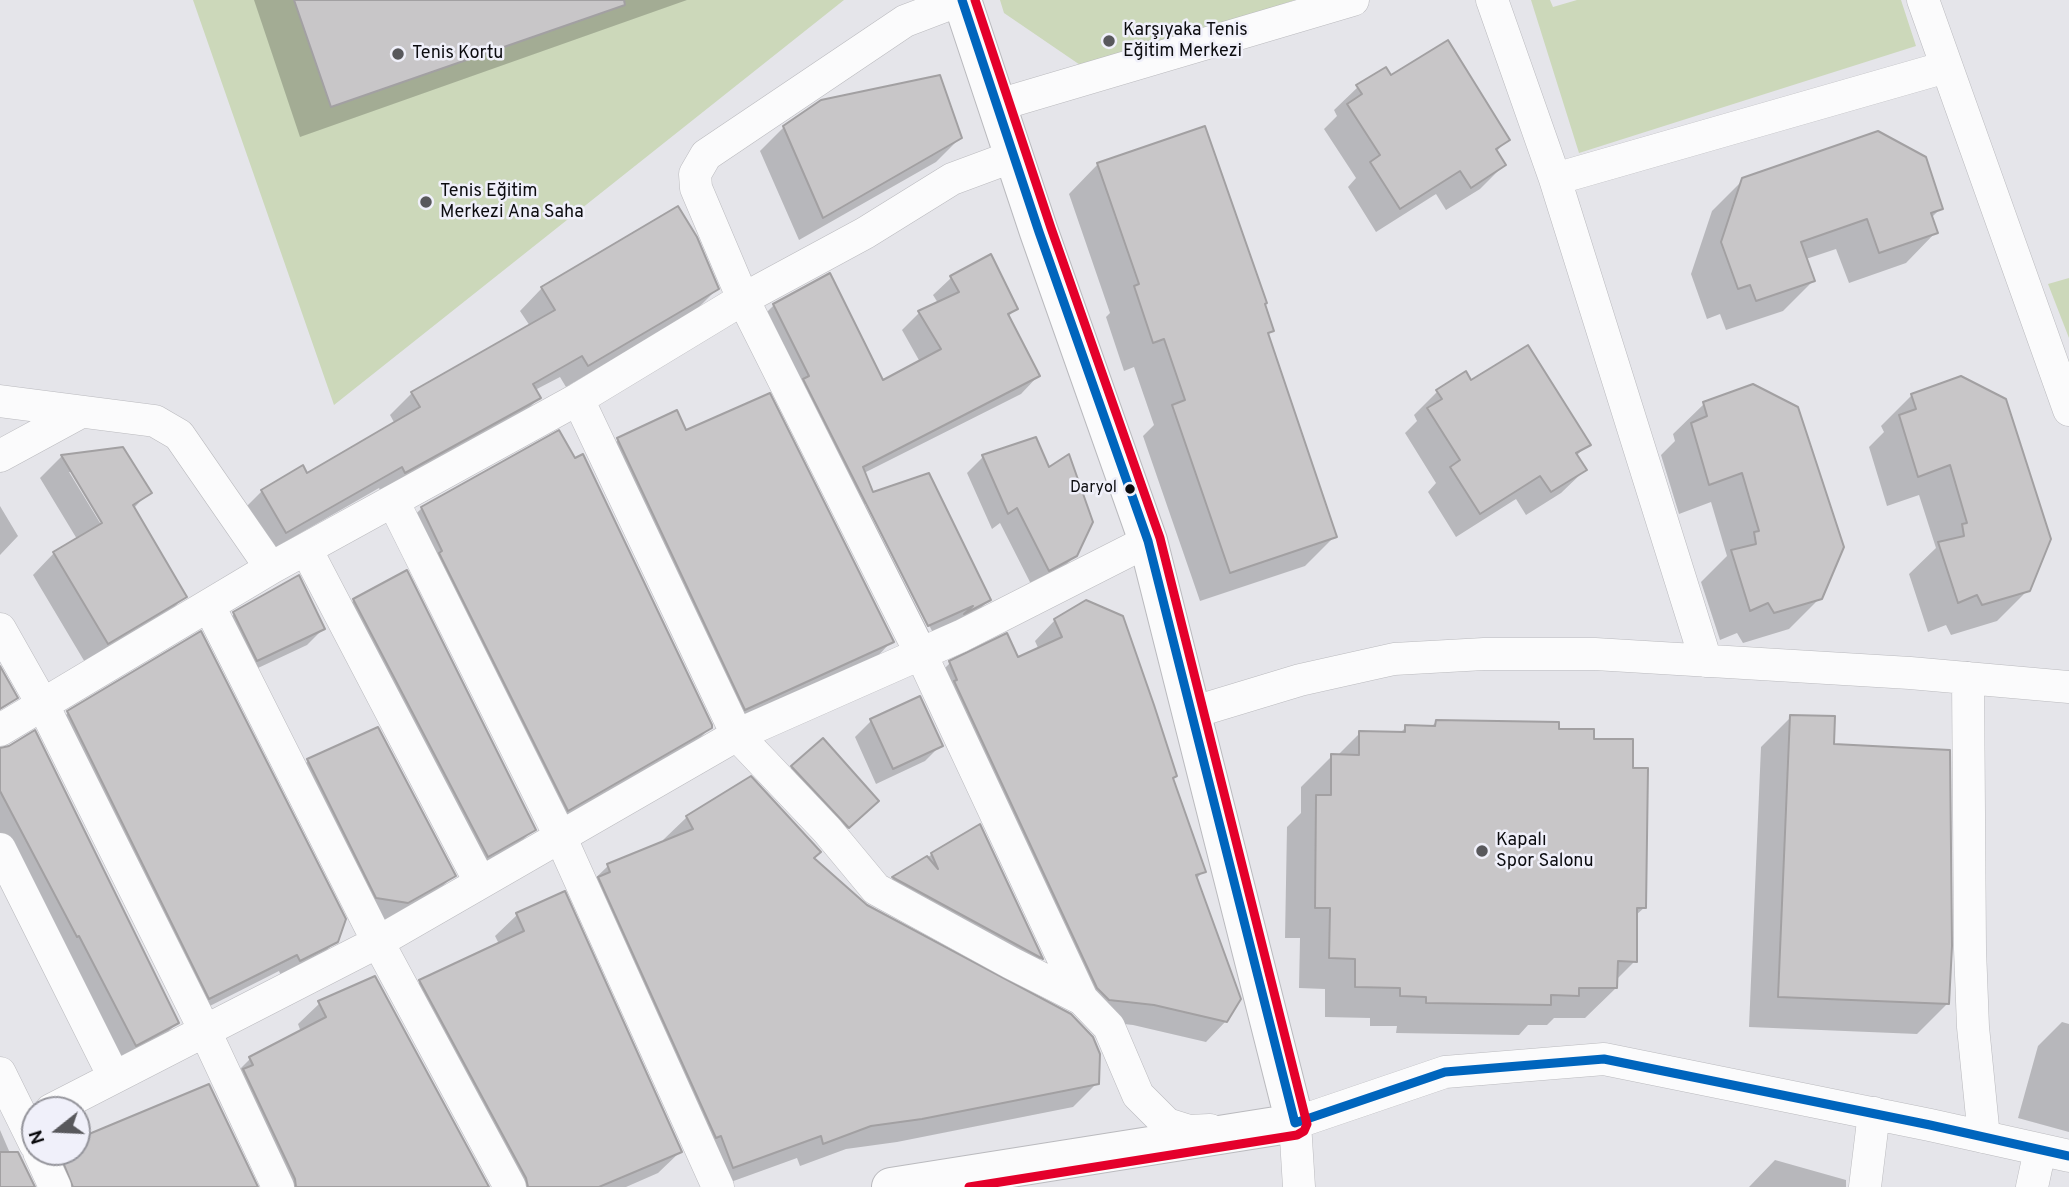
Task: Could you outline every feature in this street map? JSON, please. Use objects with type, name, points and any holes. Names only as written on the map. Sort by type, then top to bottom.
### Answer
[{"type":"street","points":[[1295,1123],[1189,1131],[1167,1124],[1138,1095],[1109,1027],[1082,999],[921,654],[743,299],[695,188],[695,174],[700,163],[715,149],[905,21],[961,0],[1148,541],[1295,1123],[1299,1187]]},
{"type":"street","points":[[998,105],[1353,0]]},
{"type":"street","points":[[1492,0],[1555,179],[1706,661]]},
{"type":"street","points":[[1923,0],[2069,410]]},
{"type":"street","points":[[1555,179],[1947,67]]},
{"type":"street","points":[[0,730],[271,568],[578,399],[743,299],[864,233],[952,179],[1014,156]]},
{"type":"street","points":[[578,399],[737,735],[827,830],[876,889],[1082,999]]},
{"type":"street","points":[[0,401],[155,421],[179,435],[271,568]]},
{"type":"street","points":[[0,456],[81,412]]},
{"type":"street","points":[[393,501],[560,836],[718,1187]]},
{"type":"street","points":[[82,1096],[204,1029],[378,942],[737,735],[961,636],[1148,541]]},
{"type":"street","points":[[306,549],[480,882]]},
{"type":"street","points":[[209,606],[378,942],[510,1187]]},
{"type":"street","points":[[0,629],[43,705],[204,1029],[278,1187]]},
{"type":"street","points":[[1191,713],[1300,680],[1394,659],[1485,654],[1567,654],[1706,661],[2069,687]]},
{"type":"street","points":[[1968,678],[1970,949],[1973,1027],[1984,1137]]},
{"type":"street","points":[[0,849],[114,1077]]},
{"type":"street","points":[[891,1187],[1295,1123],[1445,1072],[1604,1059],[1874,1113],[2054,1153],[2032,1187]]},
{"type":"street","points":[[0,1073],[21,1112]]},
{"type":"street","points":[[1866,1187],[1874,1113]]},
{"type":"street","points":[[45,1166],[55,1187]]},
{"type":"green space","name":"Tenis Eğitim Merkezi Ana Saha","points":[[193,0],[844,0],[334,405]]},
{"type":"green space","name":"Karşıyaka Tenis Eğitim Merkezi","points":[[1000,0],[1295,0],[1086,69],[1004,13]]},
{"type":"green space","points":[[1531,0],[1550,0],[1553,7],[1577,0],[1901,0],[1916,46],[1579,153]]},
{"type":"green space","points":[[2069,278],[2069,338],[2048,284]]},
{"type":"building","name":"Tenis Kortu","points":[[294,0],[624,0],[625,5],[331,107]]},
{"type":"building","points":[[1448,40],[1510,140],[1496,149],[1506,165],[1471,188],[1460,171],[1400,209],[1370,162],[1380,155],[1347,104],[1362,94],[1356,85],[1386,67],[1391,75]]},
{"type":"building","points":[[940,75],[962,138],[823,218],[783,126],[821,100]]},
{"type":"building","points":[[1205,126],[1267,303],[1265,304],[1274,331],[1268,333],[1337,537],[1230,573],[1172,405],[1185,400],[1164,339],[1153,343],[1134,286],[1139,284],[1097,163]]},
{"type":"building","points":[[1878,131],[1926,157],[1943,209],[1931,213],[1938,233],[1879,253],[1867,219],[1801,242],[1815,281],[1756,301],[1750,285],[1738,289],[1721,242],[1742,178]]},
{"type":"building","points":[[678,206],[697,237],[719,289],[588,366],[582,356],[533,384],[541,398],[405,473],[402,467],[286,533],[261,490],[303,465],[307,473],[420,407],[411,392],[555,310],[541,287]]},
{"type":"building","points":[[991,254],[1018,309],[1008,314],[1040,376],[863,467],[873,492],[929,473],[991,600],[964,614],[973,606],[928,626],[803,379],[809,376],[773,304],[830,273],[883,380],[941,349],[918,311],[959,292],[950,276]]},
{"type":"building","points":[[1528,345],[1591,445],[1576,453],[1587,470],[1551,492],[1540,476],[1480,514],[1450,467],[1460,460],[1427,408],[1442,399],[1436,390],[1466,371],[1471,380]]},
{"type":"building","points":[[1961,376],[2006,399],[2051,539],[2030,591],[1982,605],[1977,595],[1958,603],[1938,542],[1964,536],[1962,524],[1967,523],[1950,465],[1918,477],[1899,415],[1916,409],[1911,394]]},
{"type":"building","points":[[1753,384],[1798,407],[1844,547],[1822,599],[1774,613],[1768,603],[1750,611],[1731,550],[1756,544],[1754,532],[1759,531],[1742,473],[1709,485],[1691,423],[1707,416],[1703,402]]},
{"type":"building","points":[[770,393],[894,642],[745,710],[617,438],[677,410],[686,430]]},
{"type":"building","points":[[559,430],[575,458],[583,454],[712,725],[712,728],[568,811],[439,553],[442,551],[421,507]]},
{"type":"building","points":[[1036,437],[1049,467],[1069,454],[1093,522],[1077,556],[1049,571],[1017,508],[1008,514],[982,455]]},
{"type":"building","points":[[123,447],[152,493],[133,505],[187,597],[108,644],[53,552],[102,523],[61,455]]},
{"type":"building","points":[[407,570],[536,830],[488,857],[353,599]]},
{"type":"building","points":[[299,575],[325,629],[257,661],[233,612]]},
{"type":"building","points":[[1086,600],[1123,616],[1154,705],[1177,776],[1173,778],[1206,872],[1196,875],[1241,999],[1227,1022],[1154,1005],[1109,1000],[1097,988],[954,681],[957,680],[949,661],[1007,633],[1018,657],[1062,637],[1054,619]]},
{"type":"building","points":[[201,631],[346,919],[338,942],[300,961],[297,955],[209,999],[67,711]]},
{"type":"building","points":[[0,666],[18,698],[0,709]]},
{"type":"building","points":[[920,696],[943,746],[893,769],[870,719]]},
{"type":"building","points":[[1790,715],[1835,716],[1834,744],[1950,750],[1952,946],[1949,1004],[1778,997]]},
{"type":"building","name":"Kapalı Spor Salonu","points":[[1436,720],[1559,722],[1559,729],[1594,729],[1594,739],[1633,739],[1633,768],[1648,768],[1646,908],[1637,908],[1637,962],[1618,961],[1617,988],[1579,988],[1579,996],[1551,995],[1551,1005],[1426,1003],[1426,997],[1400,996],[1400,988],[1355,987],[1355,959],[1329,958],[1330,908],[1315,908],[1316,795],[1331,795],[1331,754],[1359,755],[1359,731],[1405,732],[1405,725],[1435,726]]},
{"type":"building","points":[[378,727],[456,876],[408,903],[376,898],[307,759]]},
{"type":"building","points":[[35,730],[179,1023],[136,1046],[0,791],[0,748],[9,746]]},
{"type":"building","points":[[823,738],[879,801],[849,828],[791,766]]},
{"type":"building","points":[[751,776],[821,852],[814,858],[867,905],[1071,1014],[1093,1037],[1100,1054],[1099,1084],[922,1119],[871,1126],[823,1144],[821,1136],[733,1168],[721,1136],[716,1138],[598,877],[610,872],[607,864],[693,829],[686,816]]},
{"type":"building","points":[[980,824],[1043,959],[892,877],[927,856],[938,869],[931,853]]},
{"type":"building","points":[[565,891],[682,1152],[599,1187],[528,1187],[526,1178],[419,980],[524,931],[516,913]]},
{"type":"building","points":[[375,976],[489,1187],[296,1187],[295,1179],[243,1069],[253,1065],[249,1057],[326,1017],[318,1001]]},
{"type":"building","points":[[209,1084],[258,1187],[73,1187],[65,1166],[91,1166],[91,1133]]},
{"type":"building","points":[[0,1152],[18,1152],[21,1166],[25,1166],[35,1187],[0,1187]]},
{"type":"transit line","points":[[962,0],[1039,232],[1148,541],[1295,1123],[1445,1072],[1604,1059],[2069,1156]]},
{"type":"transit line","points":[[969,1187],[1297,1135],[1304,1131],[1307,1124],[1160,538],[1051,228],[975,0]]},
{"type":"place","name":"Karşıyaka Tenis Eğitim Merkezi","points":[[1109,41]]},
{"type":"place","name":"Tenis Kortu","points":[[398,54]]},
{"type":"place","name":"Tenis Eğitim Merkezi Ana Saha","points":[[426,202]]},
{"type":"place","name":"Daryol","points":[[1130,489]]},
{"type":"place","name":"Kapalı Spor Salonu","points":[[1482,851]]}]
